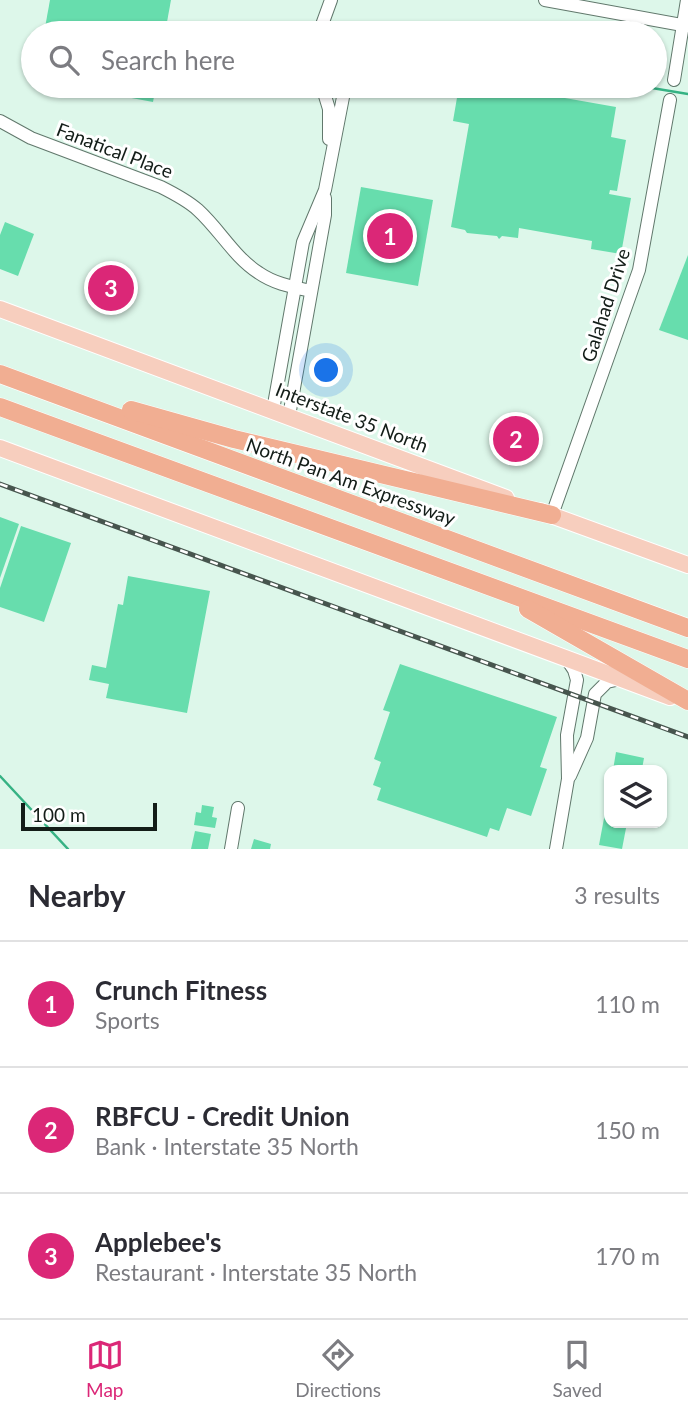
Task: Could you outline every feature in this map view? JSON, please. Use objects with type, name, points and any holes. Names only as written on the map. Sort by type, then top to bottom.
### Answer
[{"type":"highway","points":[[0,365],[182,426],[552,515]]},
{"type":"highway","name":"North Pan Am Expressway","points":[[0,374],[688,628]]},
{"type":"highway","points":[[0,407],[688,659]]},
{"type":"highway","points":[[465,577],[544,618],[688,702]]},
{"type":"main road","name":"Interstate 35 North","points":[[0,309],[688,565]]},
{"type":"main road","points":[[0,448],[688,702]]},
{"type":"street","points":[[323,21],[331,0]]},
{"type":"street","points":[[674,79],[687,0]]},
{"type":"street","points":[[554,1],[663,21]]},
{"type":"street","points":[[325,16],[326,21]]},
{"type":"street","points":[[667,22],[685,25]]},
{"type":"street","points":[[326,98],[329,108],[330,171]]},
{"type":"street","points":[[273,410],[303,242],[325,190],[343,98]]},
{"type":"street","name":"Galahad Drive","points":[[552,515],[639,270],[670,100]]},
{"type":"street","name":"Fanatical Place","points":[[0,121],[32,138],[161,187],[198,210],[237,255],[259,273],[281,284],[311,291]]},
{"type":"street","points":[[289,416],[325,215],[325,190]]},
{"type":"street","points":[[556,849],[568,779],[567,736],[577,680],[565,656]]},
{"type":"street","points":[[568,779],[587,738],[597,690],[607,682],[620,679]]},
{"type":"street","points":[[571,713],[591,716]]},
{"type":"street","points":[[231,849],[238,808]]},
{"type":"building","points":[[50,0],[171,0],[167,21],[46,21]]},
{"type":"building","points":[[132,98],[154,98],[153,102]]},
{"type":"building","points":[[457,98],[565,98],[616,107],[611,137],[626,140],[617,191],[610,190],[609,194],[631,198],[621,254],[591,249],[592,241],[519,228],[518,238],[502,236],[499,239],[497,236],[467,233],[465,230],[451,227],[469,124],[453,121]]},
{"type":"building","points":[[361,187],[433,200],[418,286],[346,273]]},
{"type":"building","points":[[5,222],[34,234],[18,276],[0,269],[0,235]]},
{"type":"building","points":[[688,255],[688,340],[659,330]]},
{"type":"building","points":[[108,266],[129,274],[114,311],[94,302]]},
{"type":"building","points":[[501,424],[537,436],[530,454],[495,442]]},
{"type":"building","points":[[0,517],[19,524],[0,578]]},
{"type":"building","points":[[21,526],[71,543],[44,622],[0,607],[0,588]]},
{"type":"building","points":[[128,576],[210,591],[187,713],[106,698],[109,684],[89,680],[92,665],[106,668],[118,604],[123,605]]},
{"type":"building","points":[[400,664],[557,717],[540,767],[547,769],[531,816],[507,808],[499,831],[490,828],[487,837],[377,800],[381,788],[373,785],[381,762],[374,759],[390,712],[383,710]]},
{"type":"building","points":[[616,752],[644,758],[643,765],[614,765]]},
{"type":"building","points":[[202,805],[214,807],[212,817],[217,818],[215,828],[194,825],[196,812],[201,813]]},
{"type":"building","points":[[604,818],[604,828],[626,828],[622,849],[599,845]]},
{"type":"building","points":[[195,831],[211,834],[208,849],[191,849]]},
{"type":"building","points":[[254,839],[271,844],[270,849],[251,849]]},
{"type":"waterway","points":[[667,90],[688,94]]},
{"type":"waterway","points":[[0,776],[68,849]]},
{"type":"railway","points":[[0,484],[688,737]]},
{"type":"place","name":"Crunch Fitness","points":[[390,236]]},
{"type":"place","name":"Applebee's","points":[[111,288]]},
{"type":"place","name":"RBFCU - Credit Union","points":[[516,439]]}]
